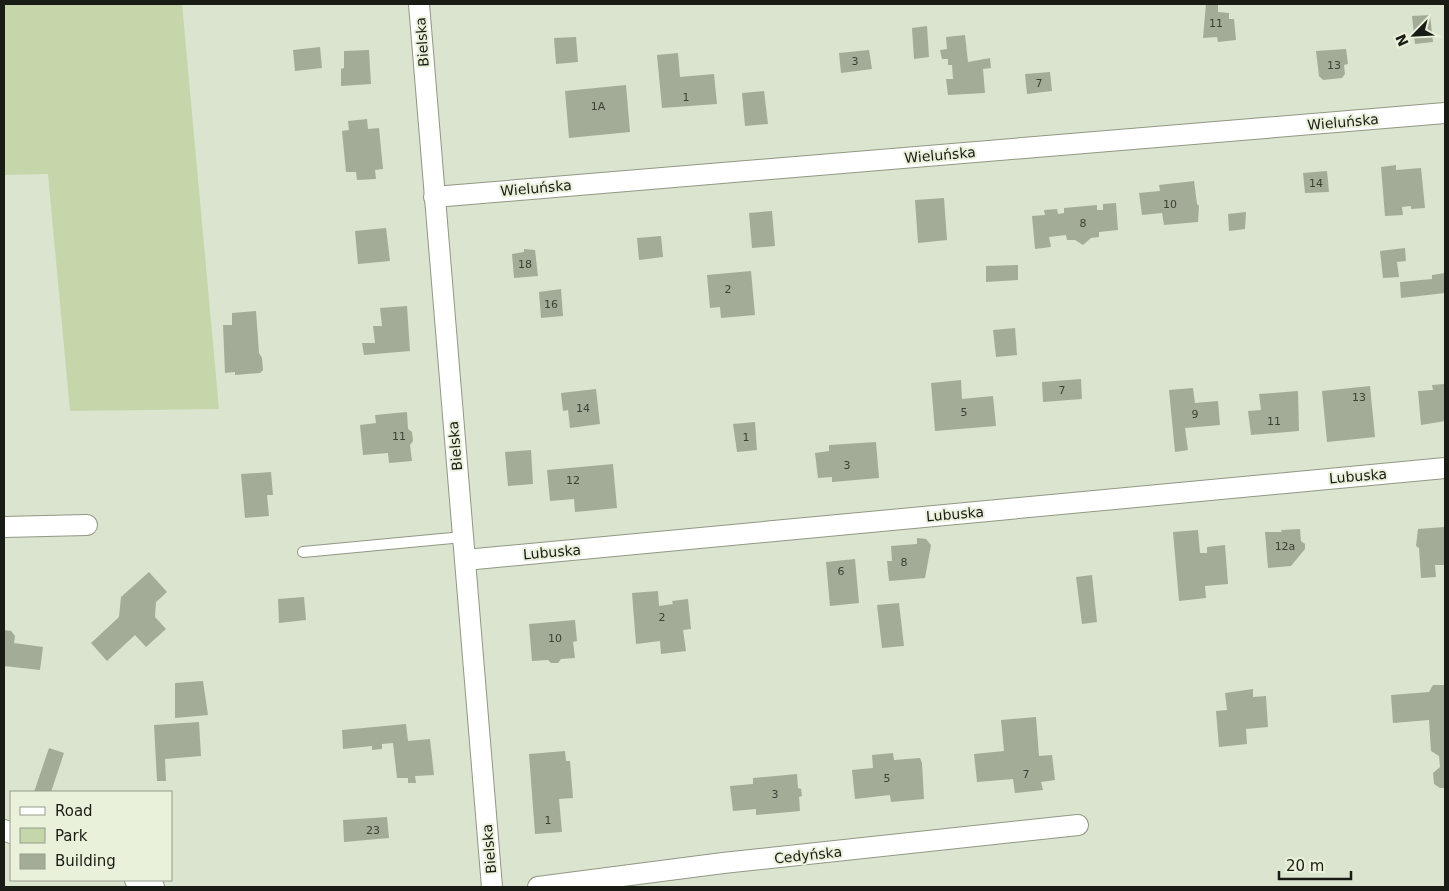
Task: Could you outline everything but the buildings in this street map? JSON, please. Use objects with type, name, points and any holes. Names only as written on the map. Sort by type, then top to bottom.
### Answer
[{"type":"street","name":"Bielska","points":[[419,4],[492,887]]},
{"type":"street","name":"Wieluńska","points":[[434,197],[1445,113]]},
{"type":"street","name":"Lubuska","points":[[465,560],[1445,468]]},
{"type":"street","points":[[4,527],[87,525]]},
{"type":"street","name":"Cedyńska","points":[[538,887],[722,863],[1078,825]]},
{"type":"street","points":[[138,881],[154,887]]},
{"type":"lane","points":[[303,552],[463,537]]},
{"type":"green space","points":[[4,4],[182,4],[219,409],[70,411],[48,174],[4,175]]}]
